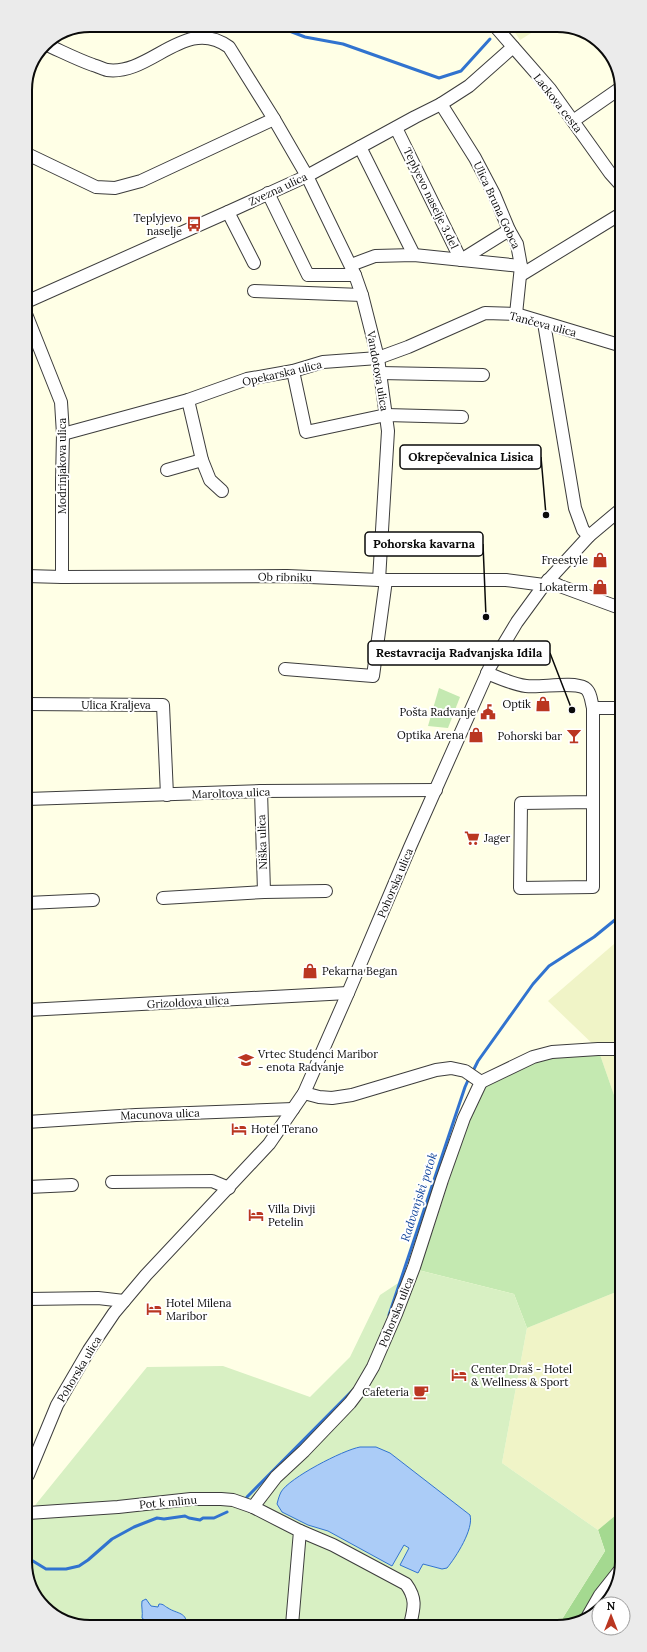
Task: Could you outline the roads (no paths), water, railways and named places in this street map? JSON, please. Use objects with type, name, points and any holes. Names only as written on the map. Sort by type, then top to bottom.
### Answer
[{"type":"street","name":"Lackova cesta","points":[[500,32],[550,89],[615,179]]},
{"type":"street","name":"Vandotova ulica","points":[[51,47],[74,58],[107,70],[131,68],[182,42],[206,36],[221,41],[229,47],[274,119],[307,176],[353,270],[362,295],[378,358],[388,431],[382,580],[373,676],[285,669]]},
{"type":"street","name":"Zvezna ulica","points":[[32,299],[307,176],[442,104],[469,86],[513,47]]},
{"type":"street","points":[[573,121],[615,92]]},
{"type":"street","name":"Ulica Bruna Gobca","points":[[442,104],[475,158],[494,194],[509,230],[517,244],[521,270],[516,314]]},
{"type":"street","points":[[32,156],[96,187],[115,188],[141,181],[274,119]]},
{"type":"street","name":"Teplyevo naselje 3.del","points":[[396,128],[461,260],[509,230]]},
{"type":"street","points":[[360,147],[414,255]]},
{"type":"street","points":[[268,193],[308,275],[353,270],[375,256],[414,255],[461,260],[521,270],[615,217]]},
{"type":"street","points":[[228,212],[254,263]]},
{"type":"street","points":[[254,291],[362,295]]},
{"type":"street","name":"Tančeva ulica","points":[[378,358],[408,348],[485,313],[516,314],[615,344]]},
{"type":"street","points":[[544,323],[575,508],[583,530],[589,536]]},
{"type":"street","name":"Modrinjakova ulica","points":[[32,329],[61,402],[63,434],[62,577]]},
{"type":"street","name":"Opekarska ulica","points":[[63,434],[188,400],[247,380],[293,371],[323,362],[378,358]]},
{"type":"street","points":[[293,371],[306,432],[386,415],[462,417]]},
{"type":"street","points":[[380,373],[483,375]]},
{"type":"street","points":[[188,400],[202,460],[210,480],[222,491]]},
{"type":"street","points":[[166,470],[202,460]]},
{"type":"street","name":"Pohorska ulica","points":[[32,1465],[65,1388],[93,1344],[124,1300],[269,1144],[304,1093],[487,673],[517,622],[546,583],[589,536],[615,514]]},
{"type":"street","name":"Ob ribniku","points":[[32,576],[287,576],[382,580],[506,580],[546,583]]},
{"type":"street","points":[[546,583],[560,586],[615,606]]},
{"type":"street","points":[[487,673],[526,686],[576,686],[585,688],[590,694],[593,708],[593,802],[593,887],[520,888],[521,803],[593,802]]},
{"type":"street","name":"Ulica Kraljeva","points":[[32,704],[163,705],[167,795]]},
{"type":"street","points":[[593,708],[615,708]]},
{"type":"street","name":"Maroltova ulica","points":[[32,799],[261,791],[436,790]]},
{"type":"street","name":"Niška ulica","points":[[261,791],[264,892]]},
{"type":"street","points":[[163,898],[264,892],[326,891]]},
{"type":"street","points":[[32,903],[93,900]]},
{"type":"street","name":"Grizoldova ulica","points":[[32,1010],[348,993]]},
{"type":"street","points":[[304,1093],[319,1097],[332,1098],[352,1095],[436,1070],[451,1068],[465,1071],[479,1080],[510,1069],[533,1057],[552,1052],[615,1049]]},
{"type":"street","name":"Pohorska ulica","points":[[253,1507],[276,1477],[304,1451],[350,1403],[373,1367],[399,1307],[414,1267],[447,1166],[479,1080]]},
{"type":"street","name":"Macunova ulica","points":[[32,1122],[136,1115],[293,1109]]},
{"type":"street","points":[[112,1182],[212,1181],[229,1188]]},
{"type":"street","points":[[32,1187],[72,1186]]},
{"type":"street","points":[[32,1298],[98,1298],[124,1300]]},
{"type":"street","name":"Pot k mlinu","points":[[32,1513],[118,1507],[191,1499],[233,1500],[253,1507],[300,1531],[333,1545],[406,1584],[412,1593],[414,1605],[411,1620]]},
{"type":"street","points":[[293,1620],[300,1531]]},
{"type":"street","points":[[593,1607],[600,1595],[612,1579]]},
{"type":"water","points":[[360,1447],[376,1447],[390,1453],[470,1515],[471,1521],[467,1535],[447,1568],[442,1569],[423,1564],[418,1573],[400,1565],[409,1548],[404,1545],[392,1566],[328,1531],[308,1525],[282,1512],[277,1504],[279,1496],[286,1486],[294,1479],[317,1465],[342,1453]]},
{"type":"water","points":[[146,1599],[151,1606],[158,1607],[159,1604],[162,1604],[184,1616],[186,1620],[144,1620],[142,1618],[142,1601]]},
{"type":"waterway","points":[[292,32],[305,37],[343,44],[439,78],[461,71],[490,39]]},
{"type":"waterway","name":"Radvanjski potok","points":[[472,1073],[478,1061],[533,984],[549,966],[594,937],[615,920]]},
{"type":"waterway","name":"Radvanjski potok","points":[[389,1315],[469,1078]]},
{"type":"waterway","name":"Radvanjski potok","points":[[247,1497],[353,1390]]},
{"type":"waterway","points":[[32,1560],[46,1569],[66,1569],[79,1566],[112,1539],[134,1527],[157,1518],[164,1519],[185,1516],[200,1520],[203,1518],[214,1518],[227,1512]]},
{"type":"place","name":"Teplyjevo naselje","points":[[194,224]]},
{"type":"place","name":"Okrepčevalnica Lisica","points":[[546,515]]},
{"type":"place","name":"Freestyle","points":[[600,560]]},
{"type":"place","name":"Lokaterm","points":[[600,587]]},
{"type":"place","name":"Pohorska kavarna","points":[[486,617]]},
{"type":"place","name":"Optik","points":[[543,704]]},
{"type":"place","name":"Restavracija Radvanjska Idila","points":[[572,710]]},
{"type":"place","name":"Pošta Radvanje","points":[[488,712]]},
{"type":"place","name":"Optika Arena","points":[[476,735]]},
{"type":"place","name":"Pohorski bar","points":[[574,736]]},
{"type":"place","name":"Jager","points":[[472,838]]},
{"type":"place","name":"Pekarna Began","points":[[310,971]]},
{"type":"place","name":"Vrtec Studenci Maribor - enota Radvanje","points":[[246,1060]]},
{"type":"place","name":"Hotel Terano","points":[[239,1129]]},
{"type":"place","name":"Villa Divji Petelin","points":[[256,1215]]},
{"type":"place","name":"Hotel Milena Maribor","points":[[154,1309]]},
{"type":"place","name":"Center Draš - Hotel & Wellness & Sport","points":[[459,1375]]},
{"type":"place","name":"Cafeteria","points":[[421,1392]]}]
